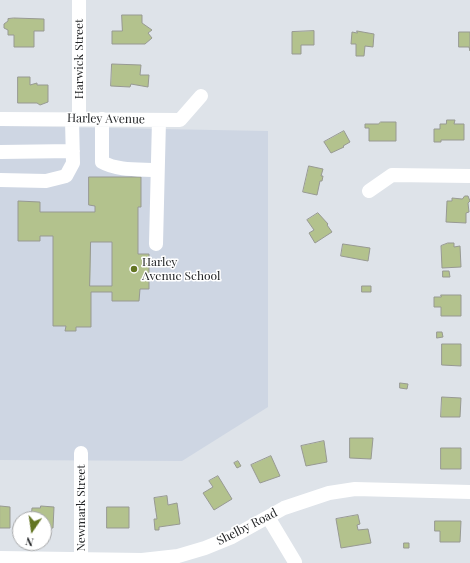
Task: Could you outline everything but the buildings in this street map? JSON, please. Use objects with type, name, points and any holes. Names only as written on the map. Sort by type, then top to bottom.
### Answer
[{"type":"street","name":"Harwick Street","points":[[0,180],[46,181],[66,176],[73,162],[79,0]]},
{"type":"street","name":"Harley Avenue","points":[[0,119],[75,118],[180,120],[201,96]]},
{"type":"street","points":[[102,119],[102,162],[109,166],[118,168],[157,170]]},
{"type":"street","points":[[156,244],[159,120]]},
{"type":"street","points":[[0,152],[73,151]]},
{"type":"street","points":[[368,191],[392,175],[470,176]]},
{"type":"street","name":"Newmark Street","points":[[81,453],[81,561]]},
{"type":"street","name":"Shelby Road","points":[[0,558],[81,561],[142,560],[178,556],[205,548],[232,537],[268,517],[302,501],[330,493],[355,490],[470,492]]},
{"type":"street","points":[[268,517],[295,562]]},
{"type":"shaded area","name":"Harley Avenue School","points":[[0,126],[268,131],[268,407],[182,461],[0,460]]},
{"type":"place","name":"Harley Avenue School","points":[[134,269]]}]
